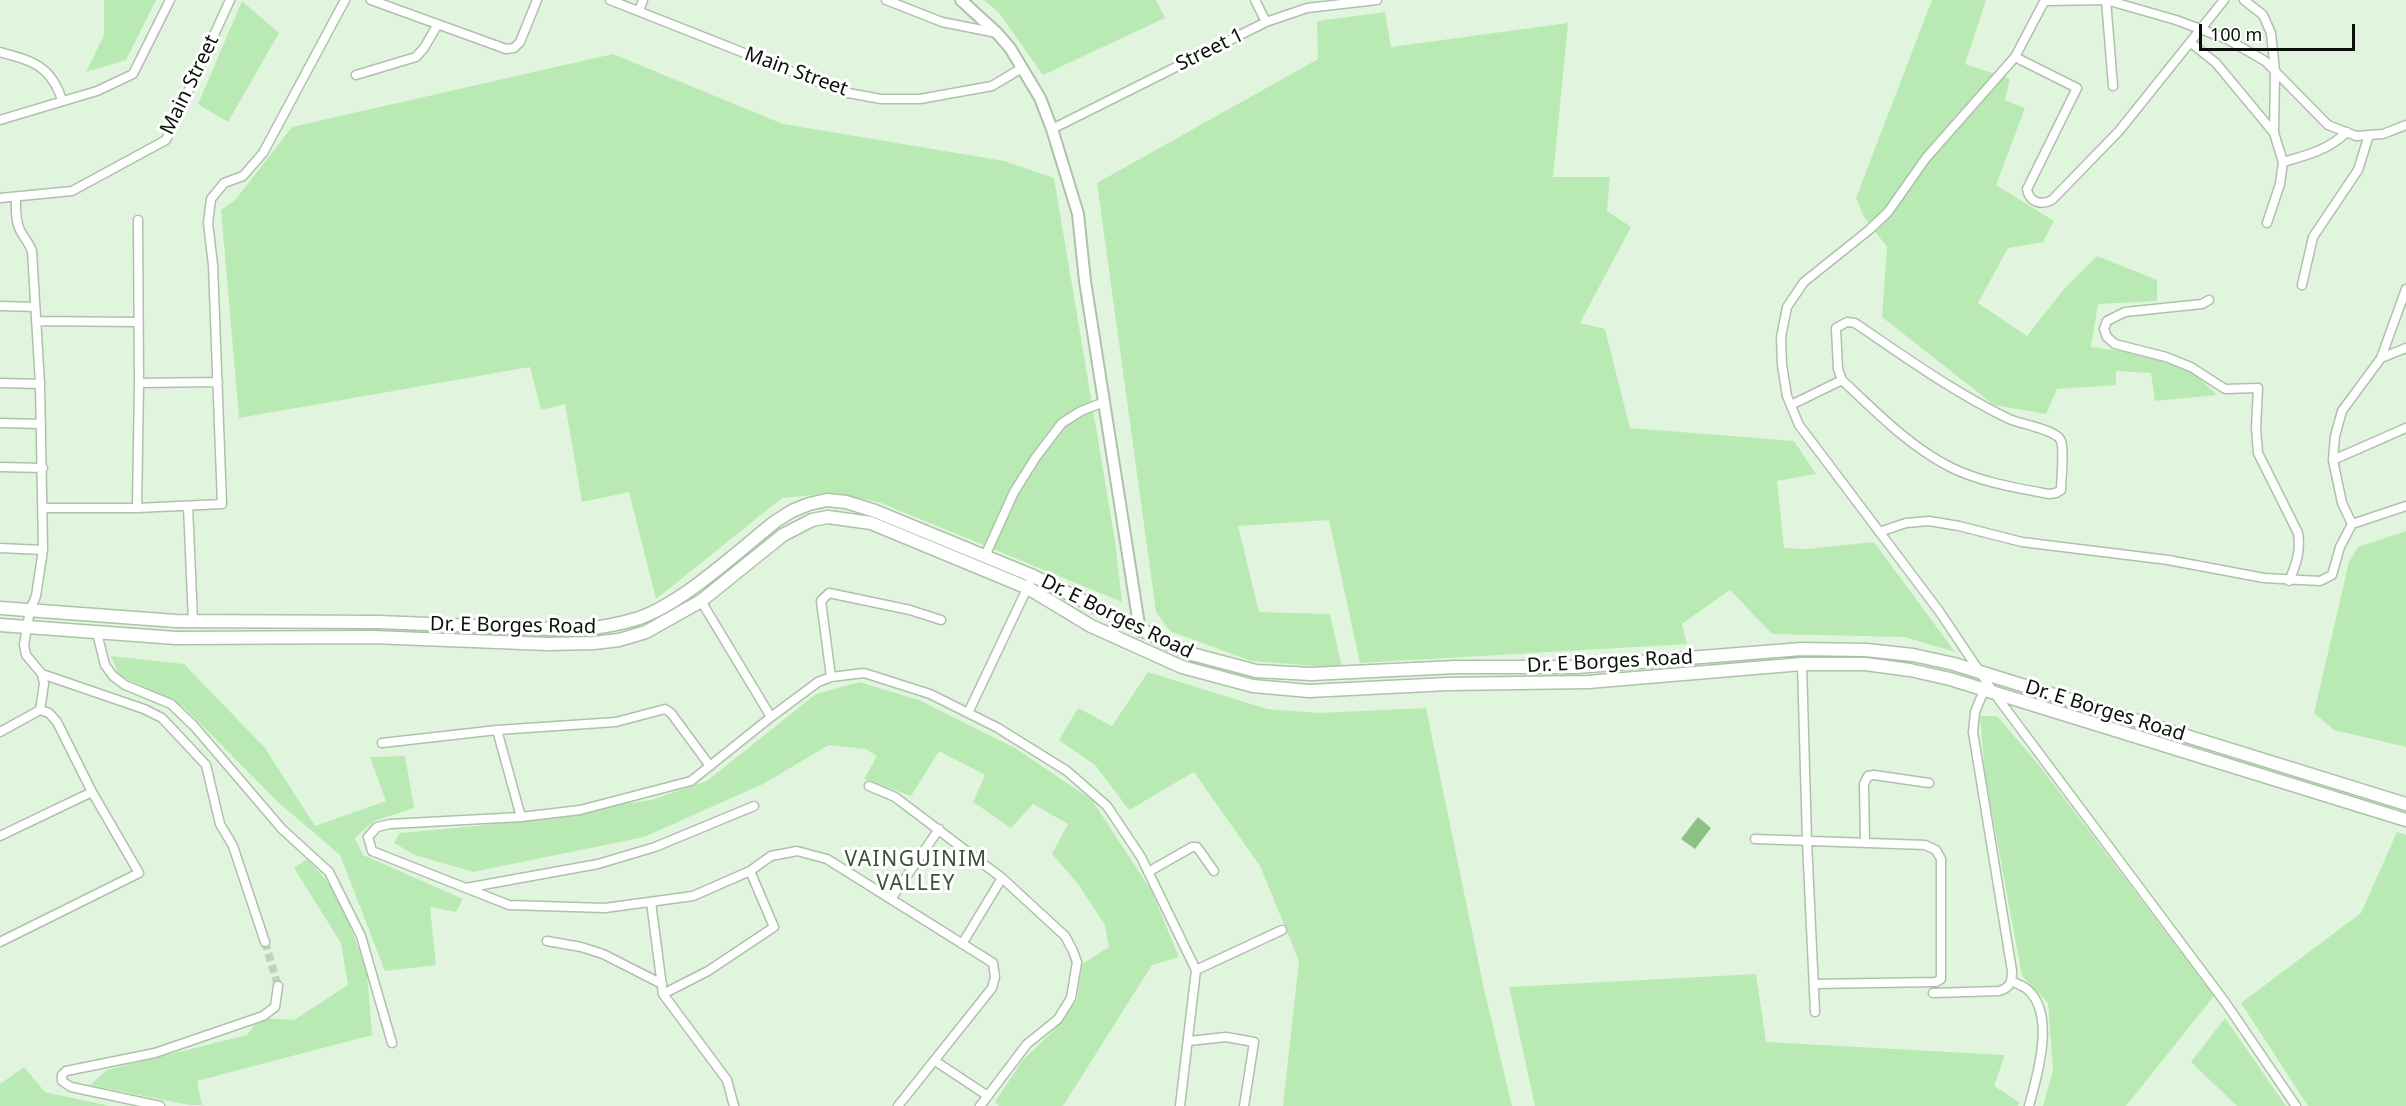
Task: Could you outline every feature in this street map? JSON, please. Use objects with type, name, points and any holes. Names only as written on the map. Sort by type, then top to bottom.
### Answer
[{"type":"main road","name":"Dr. E Borges Road","points":[[0,608],[193,621],[378,622],[577,630],[605,627],[639,618],[681,595],[776,521],[792,511],[827,500],[846,502],[875,511],[985,556],[1030,582],[1091,626],[1182,667],[1253,686],[1309,691],[1448,684],[1588,682],[1802,664],[1865,664],[1910,670],[1950,679],[2406,820]]},
{"type":"main road","name":"Dr. E Borges Road","points":[[0,625],[176,638],[373,637],[547,644],[619,640],[646,632],[701,601],[783,536],[812,520],[828,517],[871,523],[1030,582],[1188,653],[1256,671],[1311,674],[1456,667],[1576,667],[1812,649],[1866,650],[1913,655],[1983,674],[2406,804]]},
{"type":"street","points":[[0,120],[97,91],[133,74],[170,0]]},
{"type":"street","name":"Main Street","points":[[0,198],[72,191],[166,140],[230,0]]},
{"type":"street","points":[[44,508],[137,508],[222,504],[213,265],[208,223],[211,199],[224,183],[243,176],[264,153],[345,0]]},
{"type":"street","points":[[371,0],[506,49],[514,48],[520,42],[537,0]]},
{"type":"street","name":"Main Street","points":[[610,0],[843,92],[881,99],[920,99],[992,86],[1022,68]]},
{"type":"street","points":[[639,11],[643,0]]},
{"type":"street","points":[[886,0],[942,22],[998,33]]},
{"type":"street","points":[[962,0],[998,33],[1010,48],[1040,98],[1078,214],[1085,281],[1140,631]]},
{"type":"street","points":[[1255,0],[1266,22]]},
{"type":"street","name":"Street 1","points":[[1052,129],[1266,22],[1307,8],[1377,0]]},
{"type":"street","points":[[2106,0],[2113,86]]},
{"type":"street","points":[[2296,1106],[2225,1002],[1989,691],[1983,674],[1939,611],[1799,425],[1785,386],[1781,337],[1787,307],[1804,282],[1888,212],[1926,159],[2015,57],[2045,1],[2106,0],[2227,39],[2265,61],[2328,125],[2356,136],[2383,134],[2406,125]]},
{"type":"street","points":[[2015,57],[2077,88],[2027,189],[2032,200],[2047,203],[2119,131],[2224,0]]},
{"type":"street","points":[[2244,0],[2262,15],[2271,33],[2275,71],[2274,133],[2283,162],[2280,183],[2267,223]]},
{"type":"street","points":[[356,75],[416,57],[438,24]]},
{"type":"street","points":[[2191,43],[2216,63],[2274,133]]},
{"type":"street","points":[[0,52],[28,59],[43,68],[57,84],[62,100]]},
{"type":"street","points":[[2283,162],[2320,152],[2334,144],[2347,132]]},
{"type":"street","points":[[2302,285],[2313,237],[2358,170],[2368,135]]},
{"type":"street","points":[[16,197],[20,230],[28,240],[32,251],[40,384],[43,550],[36,596],[30,610],[24,645],[26,655],[42,674],[44,684],[40,711]]},
{"type":"street","points":[[137,508],[138,220]]},
{"type":"street","points":[[2352,524],[2342,503],[2332,460],[2335,436],[2342,411],[2381,358],[2406,289]]},
{"type":"street","points":[[2209,300],[2202,304],[2125,312],[2107,321],[2104,329],[2107,337],[2115,344],[2166,357],[2191,367],[2225,389],[2258,388],[2256,428],[2258,453],[2298,534],[2299,543],[2295,566],[2289,581]]},
{"type":"street","points":[[0,306],[35,307]]},
{"type":"street","points":[[36,321],[138,322]]},
{"type":"street","points":[[1847,322],[1856,323],[1934,376],[2011,420],[2053,434],[2060,439],[2062,446],[2061,490],[2049,494],[2003,485],[1953,468],[1926,454],[1892,427],[1842,380],[1838,369],[1836,328],[1847,322]]},
{"type":"street","points":[[2381,358],[2406,348]]},
{"type":"street","points":[[1791,405],[1842,380]]},
{"type":"street","points":[[139,383],[218,382]]},
{"type":"street","points":[[0,383],[40,384]]},
{"type":"street","points":[[985,556],[1014,492],[1036,457],[1062,423],[1080,411],[1104,402]]},
{"type":"street","points":[[0,423],[41,424]]},
{"type":"street","points":[[2332,460],[2406,428]]},
{"type":"street","points":[[0,467],[42,468]]},
{"type":"street","points":[[188,506],[193,621]]},
{"type":"street","points":[[1879,532],[1906,524],[1929,521],[2022,542],[2168,561],[2289,581],[2320,581],[2332,574],[2340,547],[2352,524],[2406,506]]},
{"type":"street","points":[[0,548],[43,550]]},
{"type":"street","points":[[968,713],[1030,582]]},
{"type":"street","points":[[831,677],[821,601],[829,593],[910,610],[941,620]]},
{"type":"street","points":[[701,601],[771,717]]},
{"type":"street","points":[[97,633],[105,665],[113,676],[125,685],[171,704],[194,726],[282,829],[329,872],[361,936],[392,1043]]},
{"type":"street","points":[[1802,664],[1815,1012]]},
{"type":"street","points":[[898,1106],[992,988],[995,977],[993,963],[828,859],[797,850],[771,856],[750,871],[693,896],[605,908],[509,905],[372,851],[368,837],[377,827],[390,824],[521,817],[580,810],[691,781],[818,682],[831,677],[864,673],[930,694],[1041,753],[1083,785],[1107,806],[1148,872],[1196,970],[1180,1106]]},
{"type":"street","points":[[42,674],[144,709],[162,718],[206,765],[220,824],[233,846],[265,942]]},
{"type":"street","points":[[1933,993],[1999,992],[2007,989],[2012,981],[1973,732],[1975,712],[1989,691]]},
{"type":"street","points":[[382,743],[497,730],[616,722],[665,710],[671,713],[710,766]]},
{"type":"street","points":[[0,732],[40,711],[49,712],[57,722],[92,792],[139,873],[0,942]]},
{"type":"street","points":[[497,730],[521,817]]},
{"type":"street","points":[[1865,843],[1864,784],[1868,776],[1929,783]]},
{"type":"street","points":[[869,786],[895,797],[1002,878],[1065,936],[1077,962],[1071,998],[1058,1019],[1027,1044],[980,1106]]},
{"type":"street","points":[[0,836],[92,792]]},
{"type":"street","points":[[465,888],[598,864],[655,847],[754,806]]},
{"type":"street","points":[[891,898],[939,829]]},
{"type":"street","points":[[1755,839],[1925,845],[1936,850],[1941,859],[1941,979],[1936,982],[1814,984]]},
{"type":"street","points":[[1148,872],[1192,847],[1197,847],[1214,871]]},
{"type":"street","points":[[663,994],[708,971],[774,927],[750,871]]},
{"type":"street","points":[[962,944],[1002,878]]},
{"type":"street","points":[[651,902],[663,994],[727,1080],[734,1106]]},
{"type":"street","points":[[1196,970],[1282,930]]},
{"type":"street","points":[[547,941],[581,947],[603,954],[662,984]]},
{"type":"street","points":[[2012,981],[2028,989],[2036,999],[2043,1028],[2040,1068],[2029,1106]]},
{"type":"street","points":[[160,1106],[71,1087],[62,1081],[62,1075],[66,1071],[155,1053],[263,1016],[275,1007],[278,986]]},
{"type":"street","points":[[1189,1041],[1226,1037],[1254,1042],[1244,1106]]},
{"type":"street","points":[[934,1061],[988,1096]]},
{"type":"shaded area","points":[[104,0],[156,0],[126,60],[86,72],[104,35]]},
{"type":"shaded area","points":[[984,0],[1156,0],[1165,18],[1043,75],[999,13]]},
{"type":"shaded area","points":[[1932,0],[1986,0],[1965,64],[2010,79],[2005,100],[2025,108],[1996,185],[2054,221],[2043,242],[2008,248],[1978,303],[2027,336],[2064,289],[2097,256],[2157,280],[2157,301],[2098,304],[2091,347],[2145,354],[2189,369],[2217,395],[2155,401],[2151,373],[2116,371],[2116,385],[2057,389],[2046,414],[1994,405],[1882,317],[1887,247],[1864,217],[1856,198]]},
{"type":"shaded area","points":[[242,1],[279,33],[228,122],[198,104]]},
{"type":"shaded area","points":[[1385,12],[1391,47],[1568,23],[1553,177],[1610,177],[1607,211],[1631,227],[1580,323],[1605,329],[1630,428],[1794,441],[1816,474],[1777,481],[1784,548],[1807,549],[1874,542],[1955,652],[1905,637],[1772,634],[1730,590],[1682,624],[1687,644],[1360,663],[1329,520],[1238,526],[1259,612],[1330,614],[1342,668],[1251,661],[1170,631],[1156,612],[1097,183],[1318,59],[1317,21]]},
{"type":"shaded area","points":[[613,54],[783,124],[1004,161],[1054,178],[1115,541],[1122,602],[881,503],[836,493],[782,498],[656,599],[629,492],[582,502],[565,404],[541,410],[530,367],[239,418],[221,210],[236,199],[292,127]]},
{"type":"shaded area","points":[[2406,531],[2406,747],[2334,730],[2314,713],[2349,562],[2358,547]]},
{"type":"shaded area","points":[[111,656],[184,664],[265,748],[315,826],[386,801],[370,757],[405,756],[414,808],[374,821],[355,838],[363,855],[463,899],[456,912],[430,907],[436,965],[385,971],[340,855],[278,802],[184,707],[119,675]]},
{"type":"shaded area","points":[[1148,672],[1267,709],[1319,713],[1426,708],[1484,989],[1512,1106],[1283,1106],[1299,961],[1260,866],[1194,772],[1129,810],[1096,766],[1059,740],[1078,708],[1112,726]]},
{"type":"shaded area","points":[[859,682],[919,700],[1015,748],[1092,800],[1151,890],[1179,957],[1152,965],[1063,1106],[999,1106],[995,1102],[1022,1061],[1058,1026],[1077,1000],[1082,964],[1109,947],[1105,925],[1078,884],[1052,854],[1068,824],[1033,804],[1011,828],[973,802],[985,775],[939,751],[911,796],[864,779],[877,756],[866,749],[829,745],[763,784],[644,837],[473,872],[415,855],[394,843],[400,833],[487,825],[651,800],[707,781],[816,694]]},
{"type":"shaded area","points":[[1980,716],[1997,716],[2039,765],[2214,996],[2126,1106],[2043,1106],[2053,1070],[2048,1003],[2022,976],[1985,775]]},
{"type":"shaded area","points":[[1698,817],[1711,828],[1695,849],[1681,839]]},
{"type":"shaded area","points":[[2397,832],[2406,835],[2406,1106],[2308,1106],[2241,1003],[2361,913]]},
{"type":"shaded area","points":[[307,859],[339,894],[367,973],[372,1035],[197,1081],[202,1105],[189,1105],[90,1085],[107,1070],[247,1035],[259,1018],[294,1020],[348,985],[341,943],[294,868]]},
{"type":"shaded area","points":[[1756,974],[1766,1042],[2005,1055],[1994,1086],[2019,1102],[2018,1106],[1535,1106],[1509,987]]},
{"type":"shaded area","points":[[2225,1018],[2286,1106],[2237,1106],[2191,1062]]},
{"type":"shaded area","points":[[24,1067],[45,1092],[110,1106],[0,1106],[0,1084]]},
{"type":"tunnel","points":[[265,942],[278,986]]},
{"type":"district","name":"VAINGUINIM VALLEY","points":[[916,872]]}]
